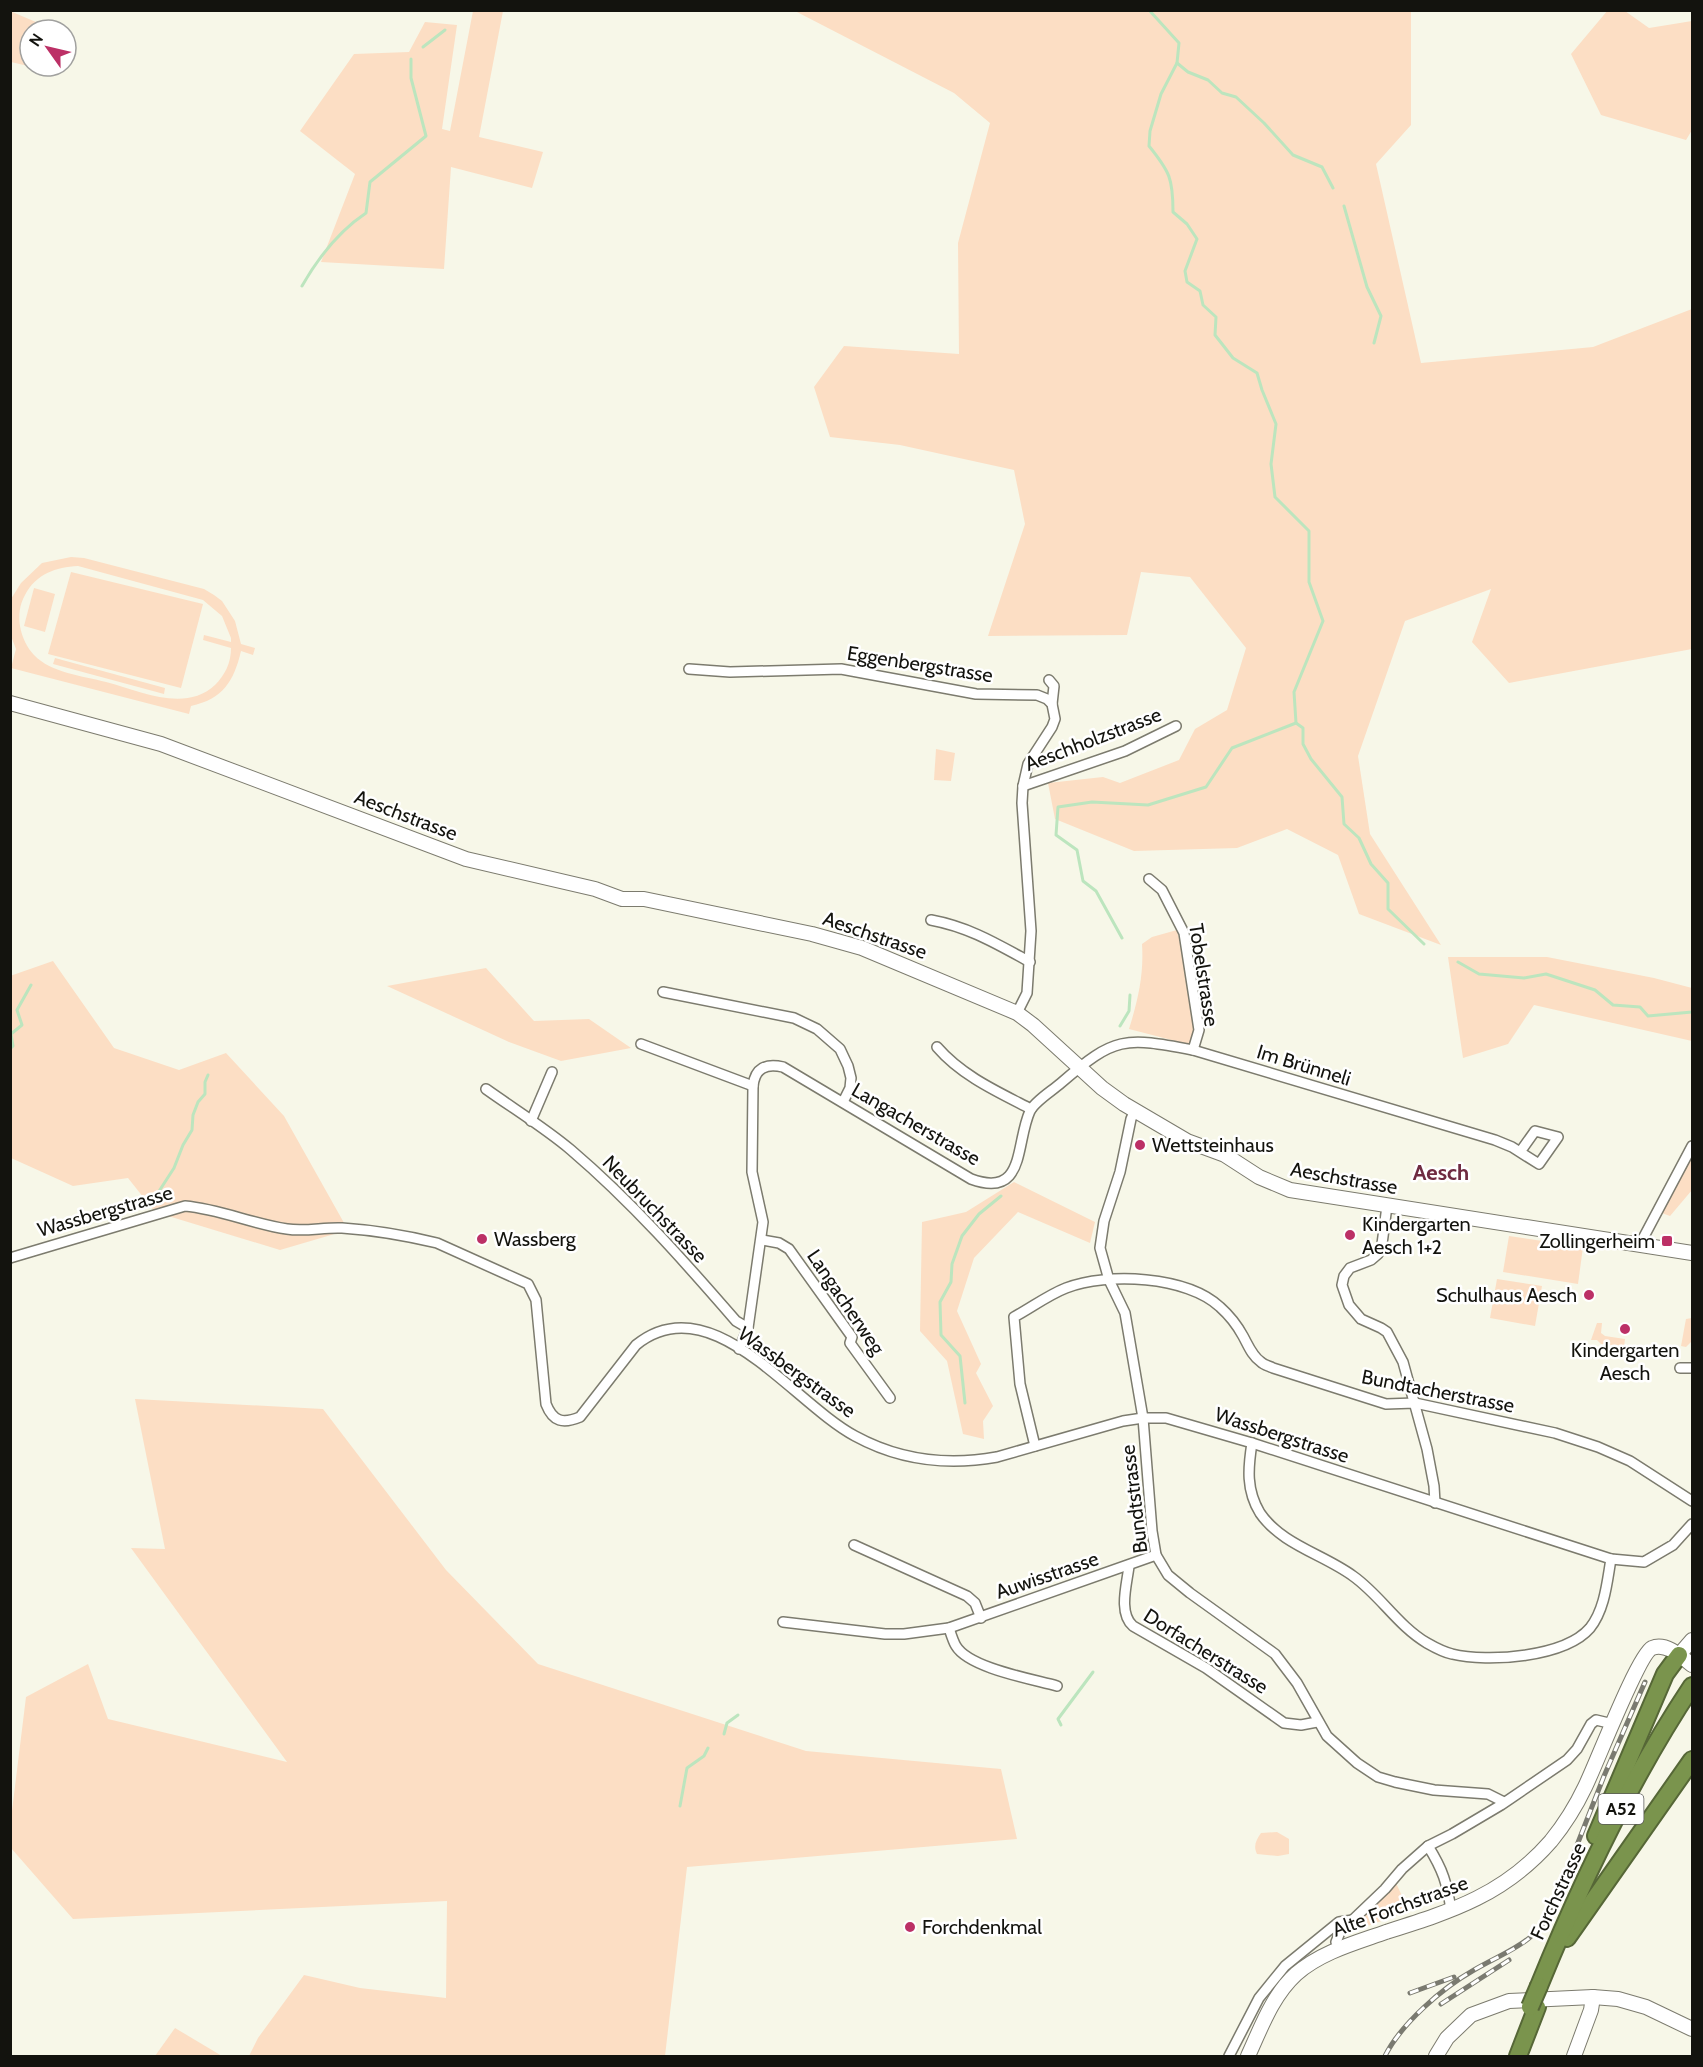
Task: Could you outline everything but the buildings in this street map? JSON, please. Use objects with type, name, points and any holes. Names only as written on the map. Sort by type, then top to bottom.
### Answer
[{"type":"highway","points":[[1561,1940],[1613,1796],[1665,1674],[1687,1660]]},
{"type":"highway","name":"Forchstrasse","points":[[1518,2056],[1534,2007],[1561,1940],[1630,1792],[1692,1686]]},
{"type":"highway","name":"Forchstrasse","points":[[1561,1940],[1632,1802],[1692,1699]]},
{"type":"highway","points":[[1561,1940],[1692,1760]]},
{"type":"highway","name":"Forchstrasse","points":[[1511,2056],[1534,2007]]},
{"type":"main road","name":"Aeschstrasse","points":[[10,704],[161,744],[466,859],[595,889],[622,899],[644,899],[812,934],[862,948],[1017,1013],[1113,1096],[1179,1137],[1225,1155],[1259,1177],[1290,1190],[1692,1253]]},
{"type":"main road","points":[[1687,1660],[1692,1640]]},
{"type":"main road","name":"Alte Forchstrasse","points":[[1248,2056],[1268,2012],[1284,1987],[1307,1965],[1342,1947],[1481,1898],[1508,1881],[1540,1853],[1553,1838],[1585,1787],[1648,1651],[1654,1647],[1662,1647],[1687,1660]]},
{"type":"main road","points":[[1436,2056],[1447,2038],[1471,2015],[1509,2001],[1593,1997],[1617,1999],[1646,2007],[1692,2029]]},
{"type":"main road","points":[[1574,2056],[1591,2010],[1593,1997]]},
{"type":"street","name":"Eggenbergstrasse","points":[[689,669],[730,672],[841,669],[976,694],[1037,695],[1052,704]]},
{"type":"street","points":[[1017,1013],[1026,993],[1031,931],[1022,803],[1023,786],[1028,764],[1055,719],[1052,704],[1054,686],[1050,680]]},
{"type":"street","name":"Aeschholzstrasse","points":[[1023,786],[1125,751],[1176,726]]},
{"type":"street","name":"Tobelstrasse","points":[[1149,879],[1162,891],[1184,933],[1198,1030],[1193,1050]]},
{"type":"street","points":[[931,920],[979,934],[1030,962]]},
{"type":"street","points":[[663,992],[794,1018],[818,1029],[840,1048],[848,1066],[851,1078],[850,1088],[843,1102]]},
{"type":"street","name":"Im Brünneli","points":[[1080,1067],[1105,1049],[1132,1041],[1146,1041],[1193,1050],[1495,1140],[1520,1152]]},
{"type":"street","points":[[641,1044],[753,1086],[752,1172],[762,1213],[762,1240],[748,1328],[739,1349]]},
{"type":"street","points":[[937,1047],[950,1061],[985,1085],[1031,1109],[1080,1067]]},
{"type":"street","name":"Langacherstrasse","points":[[753,1086],[754,1076],[760,1069],[771,1064],[783,1067],[971,1179],[987,1185],[1004,1182],[1012,1173],[1031,1109]]},
{"type":"street","points":[[531,1121],[552,1072]]},
{"type":"street","name":"Neubruchstrasse","points":[[486,1089],[569,1148],[624,1198],[736,1321],[748,1328]]},
{"type":"street","name":"Bundtstrasse","points":[[1135,1110],[1120,1172],[1104,1221],[1100,1248],[1109,1280],[1125,1313],[1143,1418],[1156,1555],[1168,1575],[1275,1654],[1297,1683],[1317,1722],[1327,1736],[1356,1763],[1378,1777],[1424,1789],[1488,1794],[1504,1802]]},
{"type":"street","points":[[1639,1246],[1692,1146]]},
{"type":"street","name":"Wassbergstrasse","points":[[10,1258],[185,1206],[204,1207],[290,1230],[343,1228],[437,1244],[528,1284],[536,1300],[546,1404],[550,1414],[558,1420],[569,1421],[580,1417],[636,1345],[659,1331],[675,1327],[705,1330],[739,1349],[852,1435],[898,1454],[921,1459],[947,1462],[976,1461],[1093,1429],[1143,1418],[1166,1418],[1252,1443],[1611,1559],[1644,1562],[1672,1545],[1692,1524]]},
{"type":"street","points":[[1388,1206],[1382,1244],[1378,1254],[1371,1260],[1350,1269],[1344,1276],[1342,1285],[1349,1305],[1361,1318],[1387,1332],[1403,1362],[1429,1458],[1435,1503]]},
{"type":"street","name":"Langacherweg","points":[[762,1240],[779,1243],[789,1249],[852,1337],[850,1343],[890,1398]]},
{"type":"street","name":"Bundtacherstrasse","points":[[1035,1446],[1020,1384],[1014,1317],[1067,1288],[1109,1280],[1143,1280],[1189,1288],[1218,1305],[1231,1318],[1252,1354],[1260,1362],[1334,1389],[1386,1404],[1415,1403],[1555,1433],[1630,1461],[1692,1500]]},
{"type":"street","points":[[1680,1368],[1692,1368]]},
{"type":"street","points":[[1252,1443],[1248,1467],[1249,1485],[1260,1511],[1269,1524],[1293,1543],[1328,1559],[1355,1577],[1413,1634],[1451,1654],[1489,1657],[1520,1656],[1574,1641],[1590,1627],[1602,1606],[1611,1559]]},
{"type":"street","points":[[854,1545],[967,1596],[975,1603],[981,1618]]},
{"type":"street","name":"Auwisstrasse","points":[[783,1622],[885,1634],[949,1628],[1156,1555]]},
{"type":"street","name":"Dorfacherstrasse","points":[[1129,1566],[1125,1618],[1133,1626],[1206,1668],[1284,1723],[1301,1725],[1317,1722]]},
{"type":"street","points":[[949,1628],[956,1647],[969,1660],[1057,1686]]},
{"type":"street","points":[[1342,1947],[1336,1942],[1337,1937],[1428,1846],[1504,1802],[1567,1760],[1577,1749],[1596,1719],[1613,1724]]},
{"type":"street","points":[[1428,1846],[1442,1867],[1451,1910]]},
{"type":"street","points":[[1229,2056],[1259,1998],[1285,1966],[1339,1922],[1353,1920]]},
{"type":"shaded area","points":[[1608,10],[1625,11],[1649,28],[1692,21],[1692,130],[1686,140],[1601,115],[1571,54]]},
{"type":"shaded area","points":[[10,11],[26,18],[18,18],[18,64],[11,62]]},
{"type":"shaded area","points":[[473,11],[503,11],[479,137],[543,152],[532,188],[451,167],[444,269],[321,262],[355,174],[300,131],[354,54],[409,52],[425,22],[457,25],[442,129],[450,131]]},
{"type":"shaded area","points":[[795,11],[1411,11],[1411,125],[1376,164],[1421,363],[1593,347],[1692,309],[1692,649],[1509,683],[1472,642],[1491,589],[1405,621],[1358,756],[1370,834],[1441,945],[1359,914],[1338,855],[1287,829],[1237,848],[1134,851],[1055,819],[1048,783],[1103,777],[1120,783],[1179,760],[1195,729],[1227,710],[1246,648],[1190,577],[1141,572],[1127,635],[988,636],[1025,524],[1014,470],[900,445],[830,437],[814,387],[844,346],[959,354],[958,243],[990,123],[954,93]]},
{"type":"shaded area","points":[[71,557],[84,558],[204,589],[222,601],[235,621],[241,644],[255,648],[253,655],[241,651],[231,680],[211,699],[191,706],[189,714],[11,668],[16,649],[11,636],[11,599],[21,583],[42,563]],"holes":[[[78,566],[203,600],[222,616],[231,642],[204,635],[203,640],[231,648],[231,653],[227,668],[219,681],[203,693],[190,698],[176,699],[148,694],[49,666],[29,649],[22,634],[19,618],[25,595],[35,582],[54,570]]]},
{"type":"shaded area","points":[[71,572],[203,604],[181,688],[48,654]]},
{"type":"shaded area","points":[[34,588],[55,594],[45,632],[24,626]]},
{"type":"shaded area","points":[[55,658],[165,688],[164,694],[53,664]]},
{"type":"shaded area","points":[[936,749],[955,753],[951,781],[934,780]]},
{"type":"shaded area","points":[[1177,930],[1197,1027],[1191,1045],[1129,1029],[1140,987],[1142,944],[1152,937]]},
{"type":"shaded area","points":[[1448,957],[1547,957],[1654,978],[1692,988],[1692,1041],[1534,1005],[1508,1044],[1463,1058]]},
{"type":"shaded area","points":[[53,961],[114,1048],[179,1070],[226,1053],[284,1116],[348,1230],[280,1250],[155,1212],[128,1178],[73,1186],[11,1158],[10,976]]},
{"type":"shaded area","points":[[486,968],[534,1021],[589,1019],[631,1048],[561,1061],[509,1042],[387,986]]},
{"type":"shaded area","points":[[1692,1149],[1692,1190],[1670,1216],[1659,1212]]},
{"type":"shaded area","points":[[1014,1182],[1095,1222],[1090,1243],[1018,1212],[974,1258],[957,1311],[981,1364],[976,1373],[993,1406],[983,1421],[984,1439],[963,1434],[947,1361],[920,1331],[922,1222],[966,1212]]},
{"type":"shaded area","points":[[1509,1236],[1583,1247],[1578,1284],[1503,1272]]},
{"type":"shaded area","points":[[1497,1279],[1542,1286],[1535,1326],[1490,1318]]},
{"type":"shaded area","points":[[1692,1318],[1692,1341],[1686,1347],[1681,1346],[1686,1319]]},
{"type":"shaded area","points":[[1597,1323],[1602,1323],[1601,1333],[1605,1336],[1625,1339],[1624,1347],[1601,1344],[1597,1340],[1591,1340]]},
{"type":"shaded area","points":[[135,1399],[323,1409],[446,1570],[538,1664],[806,1751],[1001,1769],[1017,1839],[687,1867],[665,2056],[249,2056],[258,2038],[304,1975],[360,1988],[446,1998],[447,1901],[73,1919],[11,1848],[11,1819],[26,1697],[88,1664],[108,1719],[287,1762],[131,1548],[165,1549]]},
{"type":"shaded area","points":[[1277,1832],[1289,1839],[1289,1854],[1278,1856],[1257,1854],[1255,1848],[1261,1833]]},
{"type":"shaded area","points":[[1396,1883],[1409,1911],[1362,1928],[1358,1921]]},
{"type":"shaded area","points":[[175,2028],[222,2056],[155,2056]]},
{"type":"waterway","points":[[1149,10],[1179,43],[1177,63],[1161,94],[1150,131],[1149,146],[1169,176],[1173,212],[1187,224],[1197,239],[1185,271],[1187,282],[1200,291],[1203,305],[1216,317],[1215,335],[1233,358],[1257,373],[1276,424],[1271,464],[1275,497],[1309,531],[1309,582],[1323,621],[1294,692],[1296,723],[1303,728],[1303,744],[1311,759],[1342,797],[1344,824],[1359,838],[1371,864],[1388,883],[1388,909],[1424,944]]},
{"type":"waterway","points":[[423,47],[445,30]]},
{"type":"waterway","points":[[302,286],[330,246],[366,213],[370,182],[426,136],[411,78],[411,59]]},
{"type":"waterway","points":[[1177,63],[1188,72],[1208,80],[1222,93],[1236,97],[1293,155],[1322,167],[1333,188]]},
{"type":"waterway","points":[[1344,206],[1367,287],[1381,316],[1374,343]]},
{"type":"waterway","points":[[1122,938],[1096,891],[1083,881],[1077,850],[1056,835],[1058,807],[1092,802],[1148,805],[1206,787],[1232,748],[1296,723]]},
{"type":"waterway","points":[[1458,962],[1479,974],[1524,978],[1546,974],[1595,990],[1613,1005],[1640,1007],[1648,1016],[1692,1012]]},
{"type":"waterway","points":[[10,1049],[13,1046],[11,1034],[22,1025],[17,1010],[31,985]]},
{"type":"waterway","points":[[1120,1026],[1129,1011],[1130,995]]},
{"type":"waterway","points":[[154,1199],[174,1168],[192,1130],[193,1115],[198,1102],[205,1094],[205,1082],[208,1075]]},
{"type":"waterway","points":[[965,1403],[960,1356],[941,1335],[940,1302],[951,1282],[952,1264],[962,1236],[979,1214],[1001,1196]]},
{"type":"waterway","points":[[1061,1725],[1058,1719],[1093,1672]]},
{"type":"waterway","points":[[724,1734],[727,1723],[738,1715]]},
{"type":"waterway","points":[[680,1806],[687,1768],[704,1756],[708,1748]]},
{"type":"railway","points":[[1385,2056],[1412,2019],[1436,1997],[1474,1970],[1510,1951],[1530,1937],[1547,1918],[1604,1776],[1645,1682]]},
{"type":"railway","points":[[1441,2004],[1509,1960]]},
{"type":"railway","points":[[1410,1993],[1454,1977]]},
{"type":"place","name":"Wettsteinhaus","points":[[1140,1145]]},
{"type":"place","name":"Kindergarten Aesch 1+2","points":[[1350,1235]]},
{"type":"place","name":"Wassberg","points":[[482,1239]]},
{"type":"place","name":"Zollingerheim","points":[[1667,1241]]},
{"type":"place","name":"Schulhaus Aesch","points":[[1589,1295]]},
{"type":"place","name":"Kindergarten Aesch","points":[[1625,1329]]},
{"type":"place","name":"Forchdenkmal","points":[[910,1927]]},
{"type":"district","name":"Aesch","points":[[1441,1172]]}]
